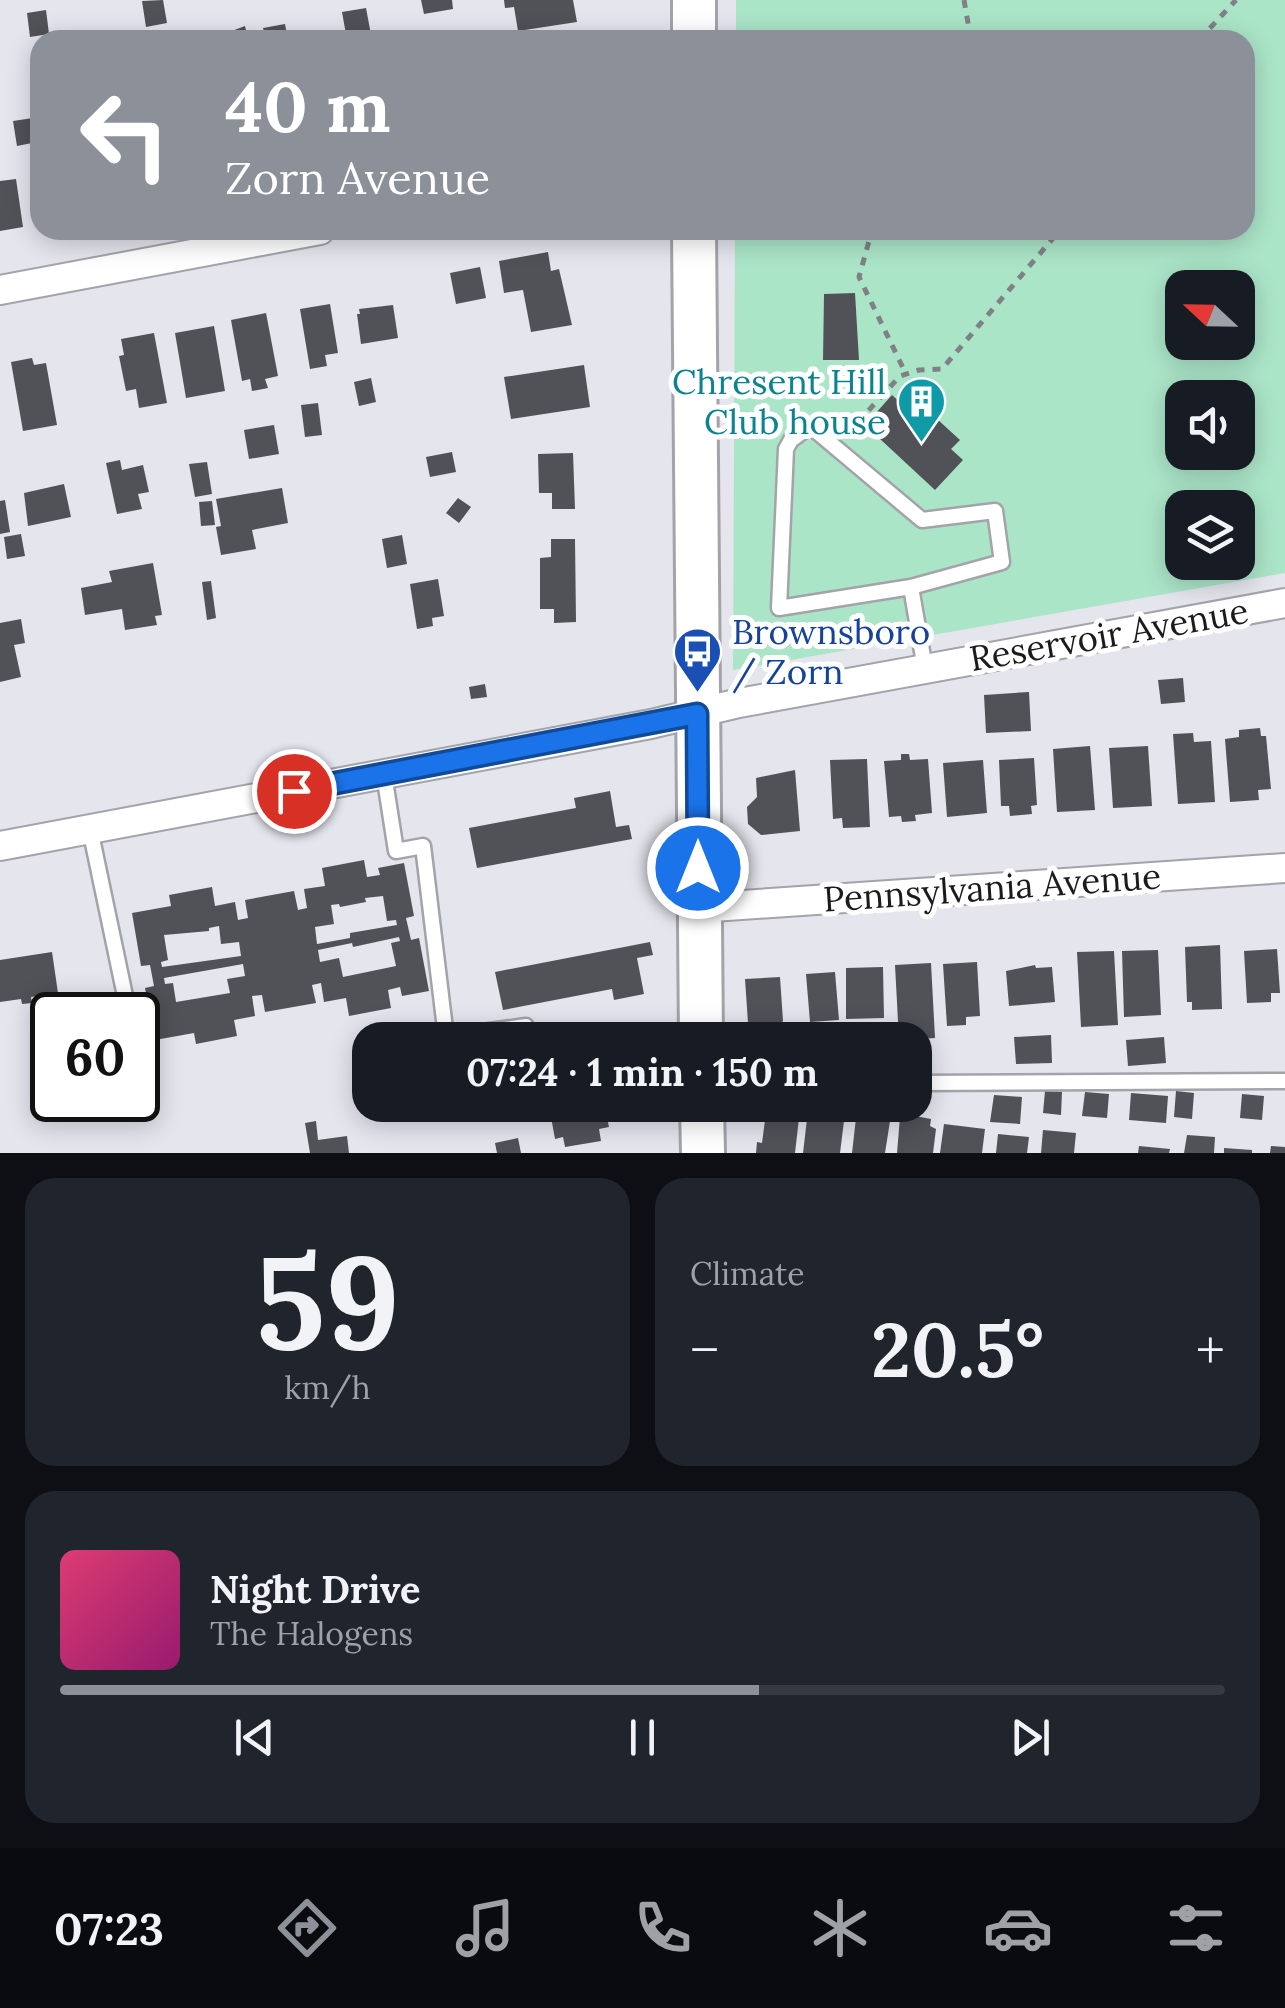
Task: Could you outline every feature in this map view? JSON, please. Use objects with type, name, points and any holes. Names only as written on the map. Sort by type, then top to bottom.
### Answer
[{"type":"main road","points":[[694,0],[694,30]]},
{"type":"main road","points":[[694,240],[700,1022]]},
{"type":"main road","points":[[702,1122],[703,1153]]},
{"type":"street","points":[[0,290],[267,240]]},
{"type":"street","name":"Reservoir Avenue","points":[[0,846],[738,703],[1285,603]]},
{"type":"street","name":"Pennsylvania Avenue","points":[[698,908],[1285,868]]},
{"type":"lane","points":[[810,426],[922,520],[995,510],[1002,562],[911,587],[779,608],[786,449],[791,440],[810,426]]},
{"type":"lane","points":[[911,587],[925,668]]},
{"type":"lane","points":[[384,774],[396,851],[423,846],[444,1022]]},
{"type":"lane","points":[[90,829],[124,992]]},
{"type":"lane","points":[[932,1083],[1285,1080]]},
{"type":"path","points":[[964,0],[969,30]]},
{"type":"path","points":[[1208,30],[1236,0]]},
{"type":"path","points":[[872,240],[859,277],[906,374]]},
{"type":"path","points":[[835,447],[900,376],[942,369],[1052,240]]},
{"type":"green space","points":[[736,0],[1285,0],[1285,573],[1255,578],[1255,490],[1165,490],[1165,580],[1245,580],[733,670],[735,240],[1255,240],[1255,30],[736,30]]},
{"type":"building","points":[[163,0],[167,23],[146,27],[142,1]]},
{"type":"building","points":[[421,0],[452,0],[453,9],[424,14]]},
{"type":"building","points":[[504,0],[573,0],[577,22],[518,30],[514,7],[505,8]]},
{"type":"building","points":[[366,8],[370,30],[345,30],[342,12]]},
{"type":"building","points":[[46,10],[48,30],[30,30],[30,37],[27,13]]},
{"type":"building","points":[[285,24],[286,30],[264,30]]},
{"type":"building","points":[[30,118],[30,143],[17,146],[13,121]]},
{"type":"building","points":[[16,179],[23,227],[0,231],[0,181]]},
{"type":"building","points":[[548,252],[551,271],[559,269],[572,325],[531,332],[523,290],[504,293],[499,261]]},
{"type":"building","points":[[480,267],[486,298],[456,304],[450,273]]},
{"type":"building","points":[[855,293],[859,360],[823,360],[824,294]]},
{"type":"building","points":[[330,304],[338,353],[325,355],[327,366],[310,369],[300,309]]},
{"type":"building","points":[[393,305],[398,338],[361,344],[359,309]]},
{"type":"building","points":[[266,313],[278,376],[265,379],[268,388],[252,391],[250,379],[242,381],[231,320]]},
{"type":"building","points":[[214,326],[225,391],[186,398],[175,333]]},
{"type":"building","points":[[154,333],[167,403],[139,408],[136,389],[126,391],[119,356],[124,355],[121,339]]},
{"type":"building","points":[[32,358],[34,365],[46,363],[57,425],[23,431],[11,362]]},
{"type":"building","points":[[584,365],[590,407],[511,419],[504,377]]},
{"type":"building","points":[[371,378],[376,402],[359,406],[354,382]]},
{"type":"building","name":"Chresent Hill Club house","points":[[892,395],[904,406],[912,396],[960,440],[951,449],[963,460],[935,490],[865,425]]},
{"type":"building","points":[[318,403],[322,435],[305,437],[301,405]]},
{"type":"building","points":[[274,425],[279,454],[249,459],[244,430]]},
{"type":"building","points":[[452,452],[456,472],[430,477],[426,457]]},
{"type":"building","points":[[573,453],[575,509],[552,509],[552,493],[539,493],[538,454]]},
{"type":"building","points":[[120,460],[122,470],[143,465],[149,492],[138,494],[142,509],[117,514],[106,463]]},
{"type":"building","points":[[207,462],[212,494],[195,497],[189,464]]},
{"type":"building","points":[[64,484],[71,517],[28,526],[24,493]]},
{"type":"building","points":[[282,488],[288,523],[252,530],[256,549],[221,555],[216,499]]},
{"type":"building","points":[[458,498],[471,507],[459,523],[446,513]]},
{"type":"building","points":[[5,500],[10,532],[0,534],[0,501]]},
{"type":"building","points":[[212,501],[215,525],[201,526],[199,502]]},
{"type":"building","points":[[21,534],[25,556],[7,559],[4,537]]},
{"type":"building","points":[[402,535],[407,564],[387,568],[382,539]]},
{"type":"building","points":[[551,539],[575,539],[576,622],[554,623],[554,609],[540,609],[540,558],[551,557]]},
{"type":"building","points":[[153,563],[162,615],[155,616],[157,625],[125,630],[122,609],[85,615],[81,588],[112,582],[109,571]]},
{"type":"building","points":[[438,579],[444,616],[432,618],[433,626],[417,629],[410,584]]},
{"type":"building","points":[[211,581],[216,618],[207,620],[202,582]]},
{"type":"building","points":[[21,619],[25,643],[14,645],[21,677],[0,682],[0,623]]},
{"type":"building","points":[[1183,678],[1185,702],[1161,704],[1158,680]]},
{"type":"building","points":[[485,684],[487,697],[471,699],[469,687]]},
{"type":"building","points":[[1029,692],[1031,731],[986,733],[984,695]]},
{"type":"building","points":[[1260,728],[1261,736],[1266,736],[1271,789],[1258,790],[1259,800],[1230,802],[1225,739],[1239,737],[1239,730]]},
{"type":"building","points":[[1193,733],[1194,742],[1211,741],[1215,802],[1178,804],[1173,734]]},
{"type":"building","points":[[1090,746],[1095,810],[1057,812],[1053,749]]},
{"type":"building","points":[[1148,746],[1152,806],[1113,808],[1109,748]]},
{"type":"building","points":[[901,754],[909,754],[910,760],[928,759],[932,813],[915,815],[916,821],[902,822],[901,816],[889,817],[884,761],[901,760]]},
{"type":"building","points":[[1034,758],[1037,805],[1031,806],[1032,814],[1010,816],[1009,806],[1001,806],[999,760]]},
{"type":"building","points":[[867,759],[870,827],[843,828],[842,818],[833,819],[830,760]]},
{"type":"building","points":[[983,760],[987,813],[947,817],[943,763]]},
{"type":"building","points":[[795,770],[800,831],[761,835],[748,824],[747,807],[757,797],[756,778]]},
{"type":"building","points":[[610,791],[616,827],[629,825],[632,839],[477,868],[469,828],[576,808],[574,798]]},
{"type":"building","points":[[364,860],[367,877],[380,875],[378,868],[404,863],[414,916],[406,918],[411,940],[419,938],[429,991],[402,996],[400,987],[388,990],[391,1008],[349,1016],[346,998],[324,1002],[321,983],[312,985],[316,1003],[265,1012],[262,995],[252,996],[255,1016],[234,1020],[237,1036],[196,1044],[194,1033],[160,1039],[160,992],[146,992],[145,988],[154,986],[150,965],[141,966],[132,913],[171,906],[169,895],[212,887],[215,906],[235,902],[238,920],[248,918],[245,900],[294,891],[298,910],[307,908],[304,889],[325,886],[322,868]],"holes":[[[383,896],[387,921],[396,920],[397,925],[350,933],[350,938],[317,944],[315,927],[334,924],[331,905],[340,907]],[[219,926],[221,944],[239,942],[241,956],[162,967],[161,962],[168,960],[164,935],[209,931]],[[399,937],[400,941],[391,943],[396,966],[343,977],[339,958],[320,962],[318,950]],[[243,964],[245,976],[227,979],[230,993],[176,1002],[173,983],[165,984],[164,978]]]},
{"type":"building","points":[[650,942],[653,955],[637,958],[644,994],[614,1000],[612,989],[503,1010],[495,972]]},
{"type":"building","points":[[1220,945],[1222,1009],[1192,1010],[1192,1002],[1187,1002],[1185,947]]},
{"type":"building","points":[[1277,949],[1280,993],[1271,993],[1271,1002],[1247,1003],[1244,951]]},
{"type":"building","points":[[1158,950],[1161,1015],[1124,1017],[1122,951]]},
{"type":"building","points":[[1114,951],[1118,1025],[1081,1027],[1077,952]]},
{"type":"building","points":[[52,952],[58,992],[30,992],[30,1003],[22,1004],[21,999],[0,1002],[0,960]]},
{"type":"building","points":[[977,962],[980,1016],[966,1017],[966,1025],[947,1026],[943,964]]},
{"type":"building","points":[[931,963],[935,1038],[932,1022],[898,1022],[895,965]]},
{"type":"building","points":[[1035,965],[1052,967],[1055,1002],[1009,1006],[1006,971]]},
{"type":"building","points":[[883,967],[884,1018],[846,1019],[846,968]]},
{"type":"building","points":[[835,972],[839,1020],[810,1022],[806,974]]},
{"type":"building","points":[[780,977],[782,1022],[748,1022],[745,979]]},
{"type":"building","points":[[1051,1035],[1052,1063],[1016,1064],[1014,1037]]},
{"type":"building","points":[[1164,1037],[1166,1063],[1128,1066],[1126,1040]]},
{"type":"building","points":[[1045,1091],[1062,1092],[1061,1115],[1043,1113]]},
{"type":"building","points":[[1176,1091],[1194,1093],[1192,1119],[1174,1117]]},
{"type":"building","points":[[1085,1092],[1109,1094],[1107,1118],[1082,1116]]},
{"type":"building","points":[[1131,1093],[1168,1096],[1166,1123],[1129,1120]]},
{"type":"building","points":[[1242,1094],[1264,1096],[1262,1120],[1240,1118]]},
{"type":"building","points":[[994,1095],[1022,1097],[1020,1124],[990,1122]]},
{"type":"building","points":[[316,1121],[318,1140],[347,1136],[349,1153],[310,1153],[305,1123]]},
{"type":"building","points":[[552,1122],[608,1122],[609,1127],[599,1129],[601,1141],[565,1147],[563,1137],[555,1139]]},
{"type":"building","points":[[765,1122],[799,1122],[795,1153],[756,1153],[757,1142],[762,1143]]},
{"type":"building","points":[[807,1122],[844,1122],[840,1153],[803,1153]]},
{"type":"building","points":[[856,1122],[890,1122],[885,1153],[852,1153]]},
{"type":"building","points":[[900,1122],[931,1122],[936,1129],[933,1153],[897,1153]]},
{"type":"building","points":[[944,1124],[985,1129],[982,1153],[940,1153]]},
{"type":"building","points":[[1043,1130],[1076,1133],[1074,1153],[1041,1153]]},
{"type":"building","points":[[998,1134],[1029,1137],[1027,1153],[996,1153]]},
{"type":"building","points":[[1187,1135],[1215,1137],[1214,1153],[1184,1153]]},
{"type":"building","points":[[518,1138],[521,1153],[497,1153],[495,1143]]},
{"type":"building","points":[[1139,1146],[1170,1149],[1169,1153],[1138,1153]]},
{"type":"building","points":[[1271,1146],[1285,1147],[1285,1153],[1270,1153]]},
{"type":"building","points":[[1224,1148],[1252,1150],[1252,1153],[1224,1153]]},
{"type":"place","name":"Chresent Hill Club house","points":[[921,444]]},
{"type":"place","name":"Brownsboro / Zorn","points":[[697,694]]},
{"type":"route","points":[[294,791],[697,714],[698,868]]}]
